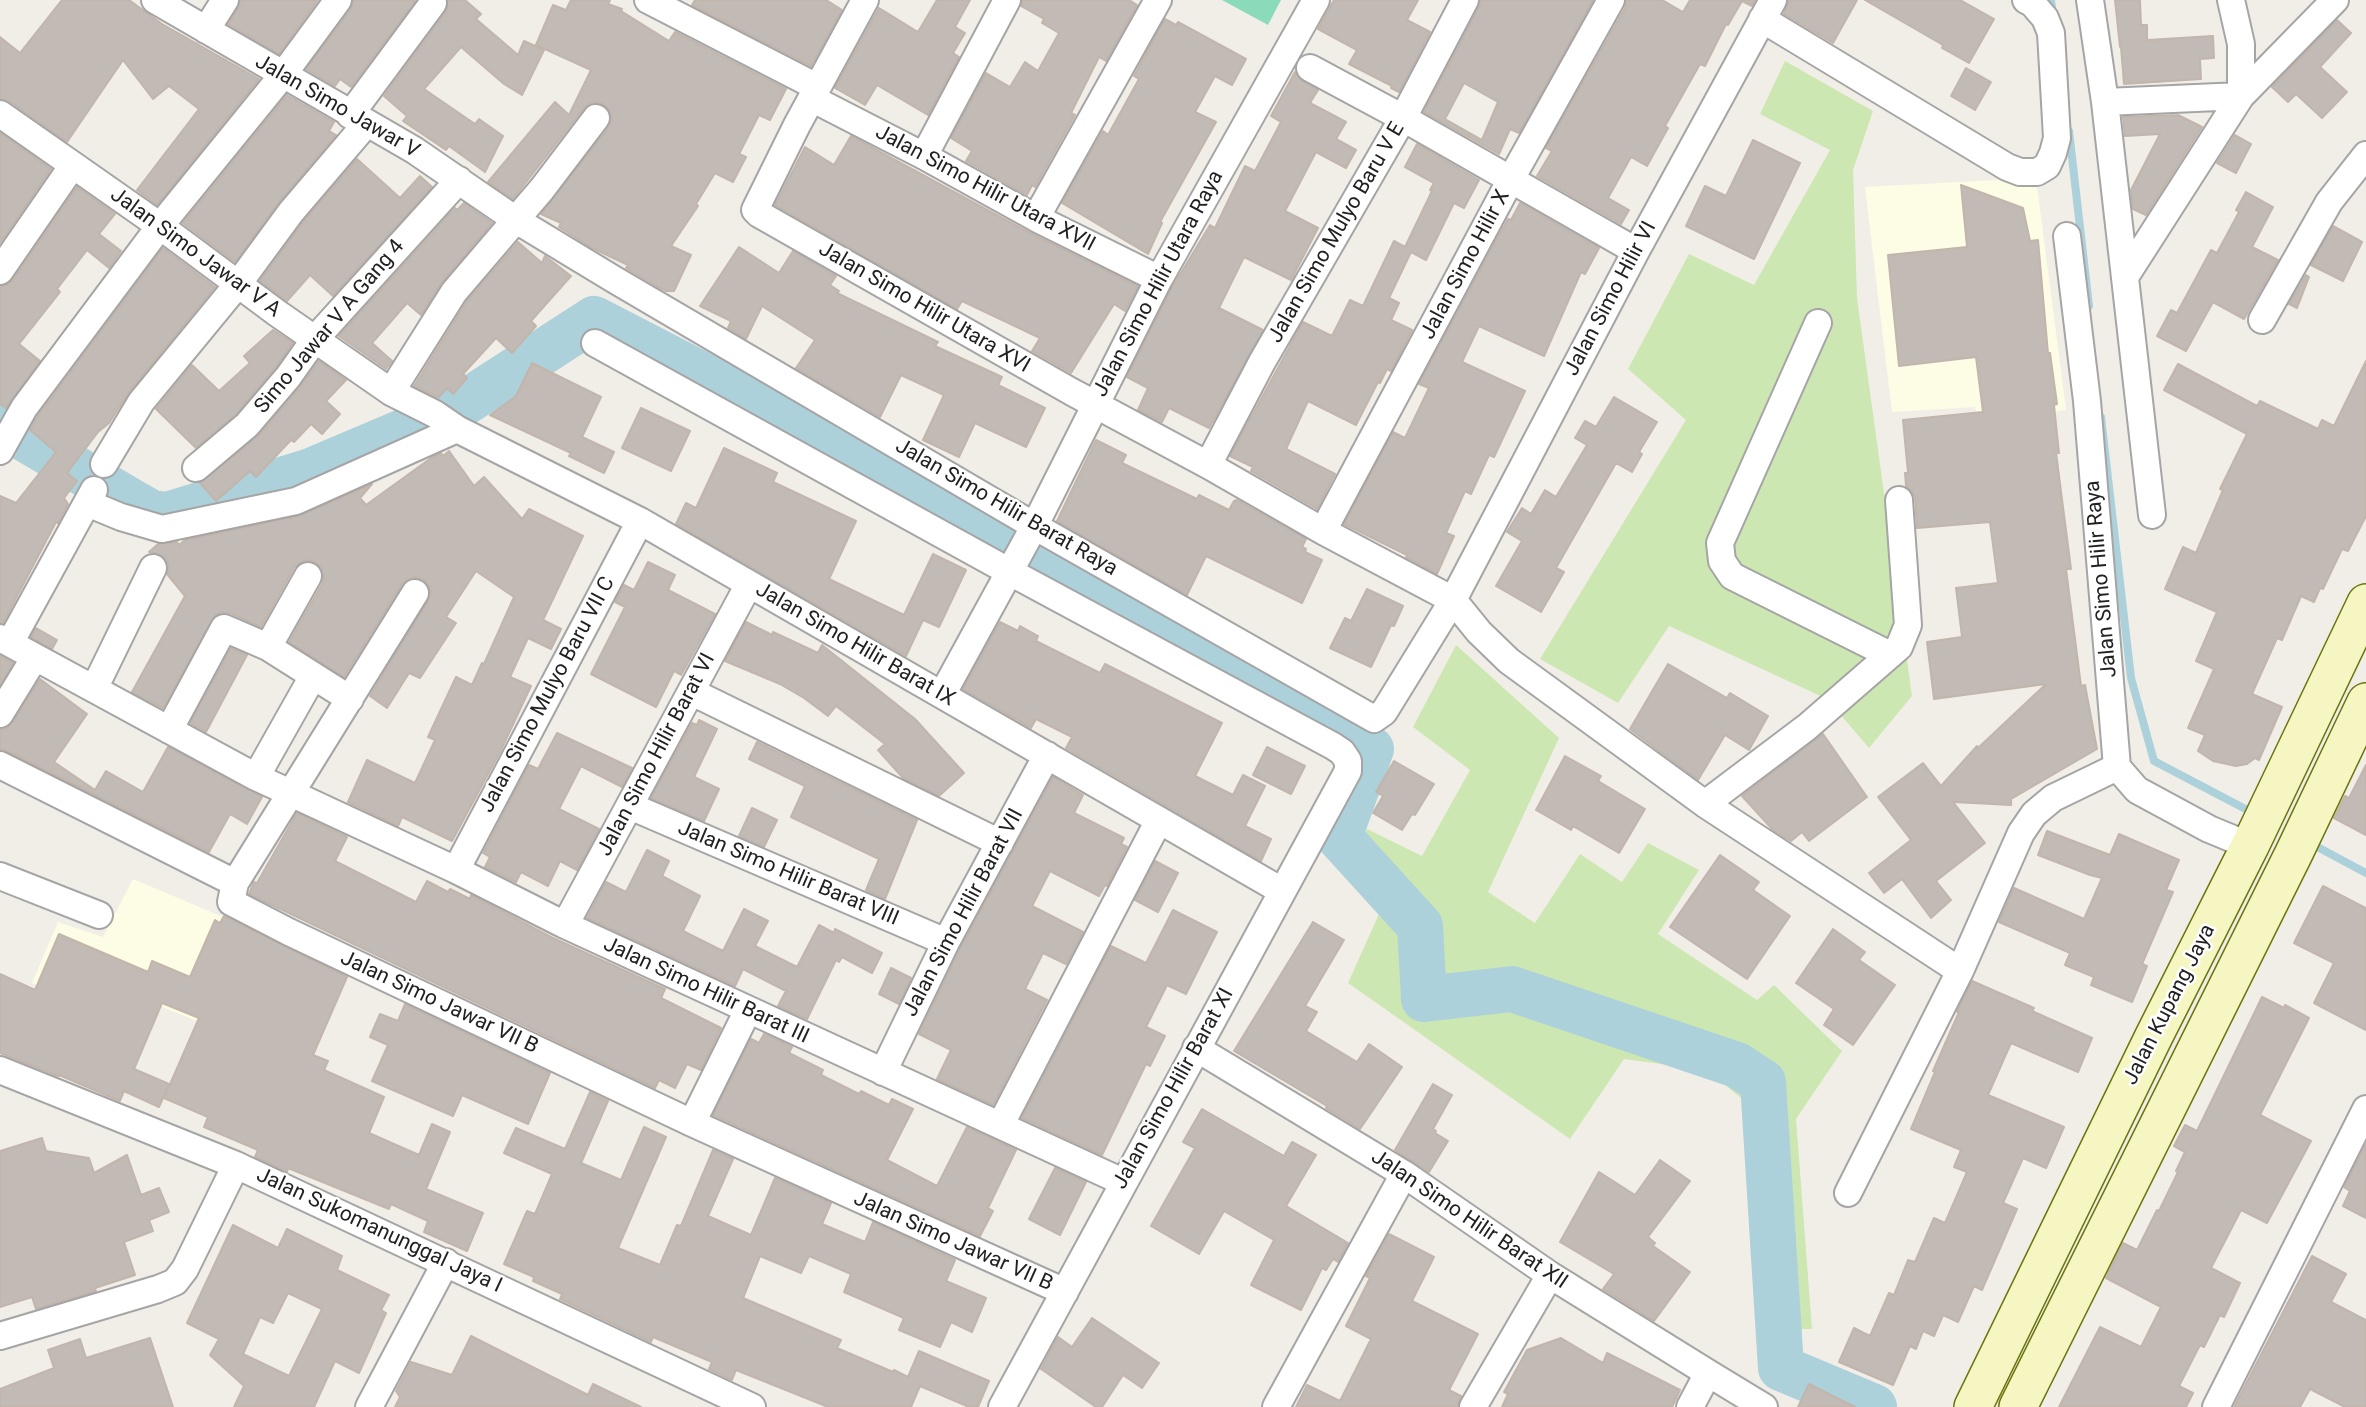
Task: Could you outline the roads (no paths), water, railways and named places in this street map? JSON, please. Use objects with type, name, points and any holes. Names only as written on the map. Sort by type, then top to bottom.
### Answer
[{"type":"main road","name":"Jalan Kupang Jaya","points":[[1973,1407],[2253,839],[2366,603]]},
{"type":"main road","name":"Jalan Kupang Jaya","points":[[2018,1407],[2294,853],[2366,702]]},
{"type":"main road","points":[[2024,1300],[2063,1316]]},
{"type":"street","name":"Jalan Simo Jawar V","points":[[155,0],[282,76],[414,150],[516,220]]},
{"type":"street","points":[[206,30],[225,0]]},
{"type":"street","points":[[5,442],[24,408],[160,226],[282,76],[338,0]]},
{"type":"street","name":"Jalan Simo Hilir Utara XVII","points":[[648,0],[1036,218],[1159,279]]},
{"type":"street","points":[[815,93],[865,0]]},
{"type":"street","points":[[924,156],[1007,0]]},
{"type":"street","points":[[1036,218],[1158,0]]},
{"type":"street","name":"Jalan Simo Hilir Utara Raya","points":[[942,695],[1012,567],[1159,279],[1316,0]]},
{"type":"street","name":"Jalan Simo Mulyo Baru V E","points":[[1208,465],[1262,362],[1403,118],[1465,0]]},
{"type":"street","name":"Jalan Simo Hilir X","points":[[1323,531],[1511,179],[1611,0]]},
{"type":"street","points":[[1767,10],[2007,167],[2020,172],[2037,172],[2047,166],[2057,138],[2052,46],[2051,33],[2045,19],[2032,3],[2026,0]]},
{"type":"street","points":[[2090,0],[2105,102],[2152,515]]},
{"type":"street","points":[[2231,0],[2241,44],[2241,96]]},
{"type":"street","points":[[2124,277],[2241,96],[2335,0]]},
{"type":"street","points":[[104,464],[141,402],[238,284],[358,119],[433,3]]},
{"type":"street","name":"Jalan Simo Hilir VI","points":[[1453,600],[1636,251],[1767,10]]},
{"type":"street","points":[[1310,68],[1636,251]]},
{"type":"street","name":"Jalan Simo Hilir Utara XVI","points":[[815,93],[755,210],[1094,404]]},
{"type":"street","points":[[2105,102],[2241,96]]},
{"type":"street","name":"Jalan Simo Jawar V A","points":[[0,114],[315,339],[391,391],[442,418]]},
{"type":"street","points":[[391,391],[454,292],[516,220],[596,118]]},
{"type":"street","points":[[2262,320],[2329,202],[2366,155]]},
{"type":"street","points":[[0,271],[73,165]]},
{"type":"street","name":"Simo Jawar V A Gang 4","points":[[196,468],[247,425],[288,377],[315,339],[459,180]]},
{"type":"street","name":"Jalan Simo Hilir Barat Raya","points":[[516,220],[1031,530],[1374,719],[1384,712],[1453,600]]},
{"type":"street","name":"Jalan Simo Hilir Raya","points":[[2067,236],[2087,401],[2117,767]]},
{"type":"street","points":[[1818,323],[1720,543],[1722,561],[1732,576],[1890,655]]},
{"type":"street","points":[[595,343],[1012,567]]},
{"type":"street","points":[[1094,404],[1453,600],[1479,632],[1509,661],[1705,804],[1960,971]]},
{"type":"street","points":[[292,792],[256,776],[5,641],[91,495],[121,517],[162,529],[296,501],[442,418]]},
{"type":"street","name":"Jalan Simo Hilir Barat IX","points":[[442,418],[640,521],[1282,891]]},
{"type":"street","points":[[1705,804],[1807,727],[1899,647],[1908,625],[1899,500]]},
{"type":"street","name":"Jalan Simo Mulyo Baru VII C","points":[[456,870],[640,521]]},
{"type":"street","name":"Jalan Simo Hilir Barat XI","points":[[1002,1407],[1348,771],[1348,761],[1342,752],[1333,746],[1012,567]]},
{"type":"street","points":[[94,689],[153,568]]},
{"type":"street","points":[[268,647],[308,576]]},
{"type":"street","name":"Jalan Simo Hilir Barat VI","points":[[565,925],[749,583]]},
{"type":"street","points":[[0,765],[236,883],[415,593]]},
{"type":"street","points":[[169,730],[223,628],[268,647],[350,699]]},
{"type":"street","points":[[0,714],[35,657]]},
{"type":"street","points":[[256,776],[313,676]]},
{"type":"street","points":[[692,692],[1000,843]]},
{"type":"street","name":"Jalan Simo Hilir Barat VII","points":[[883,1072],[946,942],[1046,755]]},
{"type":"street","points":[[1848,1193],[1960,971],[2021,833],[2034,814],[2053,798],[2117,767],[2137,790],[2148,797],[2209,829],[2253,839]]},
{"type":"street","name":"Jalan Simo Hilir Barat III","points":[[292,792],[565,925],[1123,1182]]},
{"type":"street","name":"Jalan Simo Hilir Barat VIII","points":[[630,806],[946,942]]},
{"type":"street","points":[[1001,1124],[1159,820]]},
{"type":"street","points":[[0,876],[99,915]]},
{"type":"street","name":"Jalan Simo Jawar VII B","points":[[236,883],[231,900],[233,904],[289,932],[692,1123],[1065,1292]]},
{"type":"street","points":[[692,1123],[748,1010]]},
{"type":"street","name":"Jalan Simo Hilir Barat XII","points":[[1196,1048],[1404,1174],[1550,1275],[1764,1407]]},
{"type":"street","name":"Jalan Sukomanunggal Jaya I","points":[[0,1070],[236,1165],[752,1407]]},
{"type":"street","points":[[0,1093],[29,1083]]},
{"type":"street","points":[[2216,1407],[2366,1109]]},
{"type":"street","points":[[0,1336],[175,1282],[185,1269],[236,1165]]},
{"type":"street","points":[[1276,1407],[1404,1174]]},
{"type":"street","points":[[369,1407],[446,1262]]},
{"type":"street","points":[[1473,1407],[1550,1275]]},
{"type":"street","points":[[1690,1407],[1708,1373]]},
{"type":"waterway","points":[[2051,0],[2053,15]]},
{"type":"waterway","points":[[2069,131],[2089,306]]},
{"type":"waterway","points":[[0,424],[152,513],[167,515],[311,471],[436,418],[461,405],[594,319],[921,488],[1297,716],[1371,749],[1339,837],[1420,926],[1424,999],[1512,989],[1737,1065],[1763,1082],[1781,1368],[1874,1407]]},
{"type":"waterway","points":[[2101,417],[2131,678],[2154,761],[2255,814]]},
{"type":"waterway","points":[[2310,843],[2366,873]]}]
